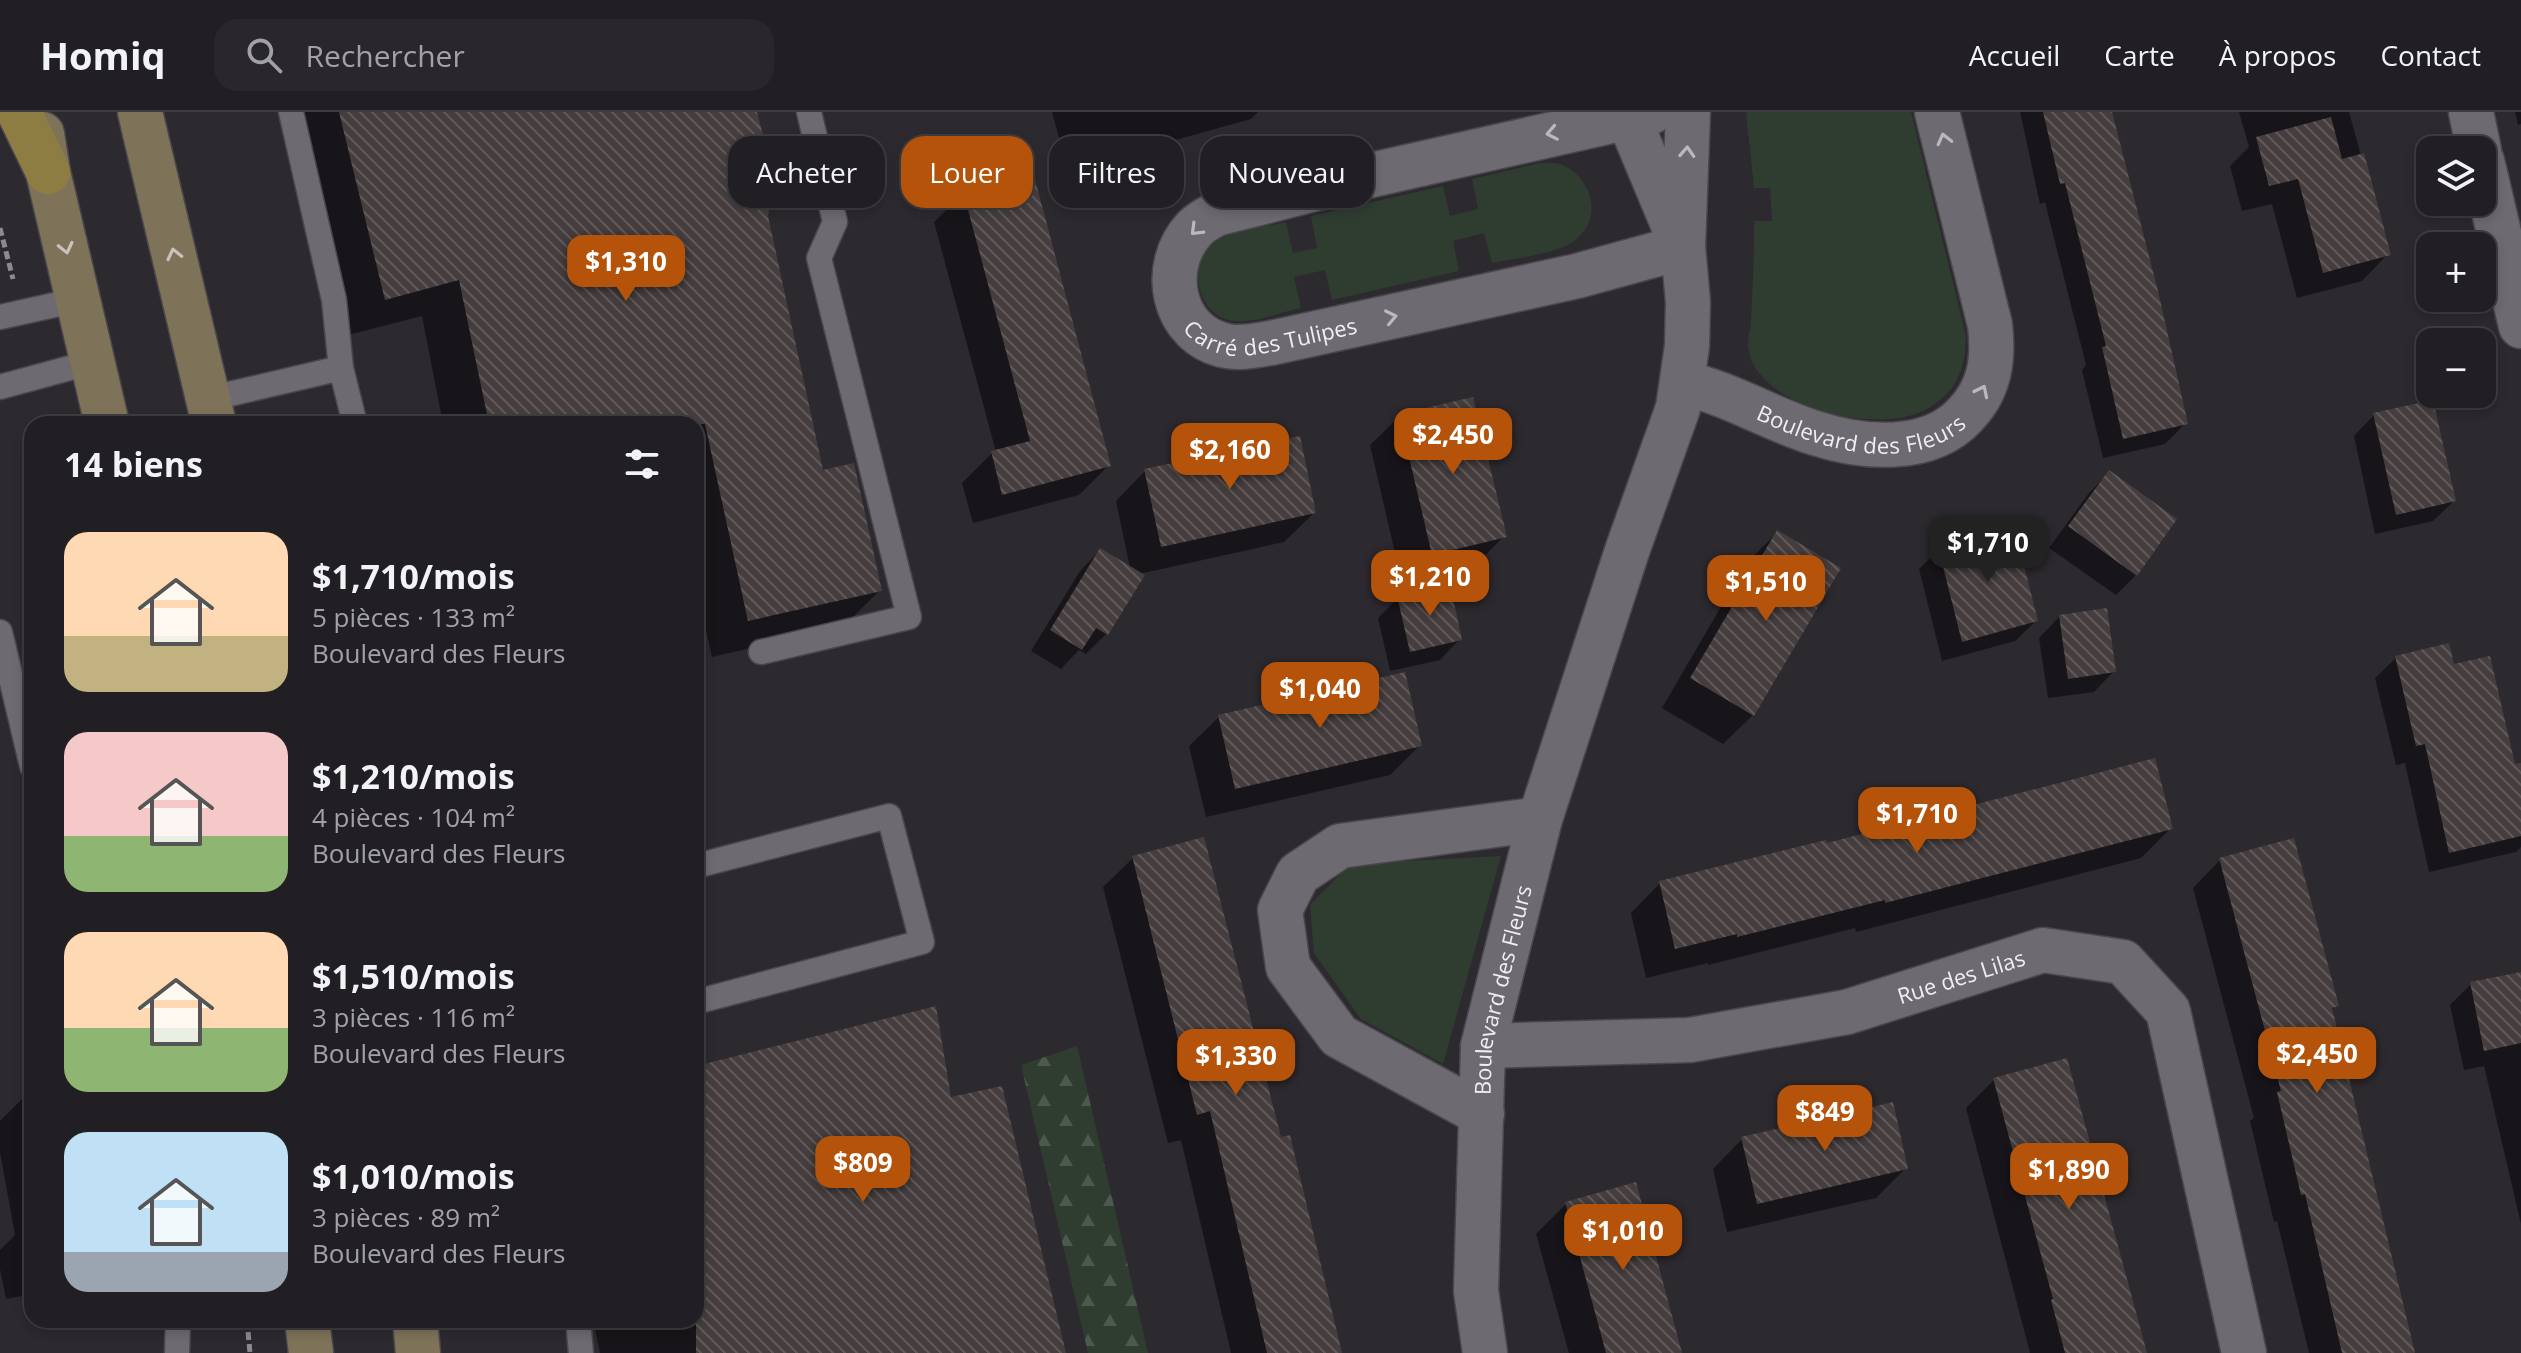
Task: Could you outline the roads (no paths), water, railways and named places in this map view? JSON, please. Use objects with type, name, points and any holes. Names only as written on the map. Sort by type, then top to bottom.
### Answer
[{"type":"main road","points":[[19,112],[48,172]]},
{"type":"main road","points":[[39,112],[48,172],[105,416]]},
{"type":"main road","points":[[140,112],[211,411]]},
{"type":"main road","points":[[308,1328],[311,1353]]},
{"type":"main road","points":[[416,1328],[418,1353]]},
{"type":"street","name":"Boulevard des Fleurs","points":[[1485,1353],[1476,1291],[1483,1046],[1540,819],[1627,551],[1670,434],[1683,383],[1688,302],[1683,247],[1688,112]]},
{"type":"street","name":"Boulevard des Fleurs","points":[[1683,383],[1716,392],[1813,433],[1859,443],[1908,444],[1947,430],[1963,418],[1986,384],[1991,371],[1992,347],[1990,325],[1937,112]]},
{"type":"street","points":[[2471,112],[2476,136]]},
{"type":"street","name":"Boulevard des Fleurs","points":[[1635,113],[1683,247]]},
{"type":"street","name":"Carré des Tulipes","points":[[1635,113],[1216,214],[1198,224],[1179,255],[1174,276],[1180,312],[1192,327],[1208,339],[1227,346],[1246,347],[1577,276],[1683,247]]},
{"type":"street","points":[[2495,216],[2521,326]]},
{"type":"street","name":"Boulevard des Fleurs","points":[[1482,1114],[1339,1036],[1288,967],[1280,910],[1298,874],[1340,846],[1540,819]]},
{"type":"street","name":"Rue des Lilas","points":[[1483,1046],[1690,1040],[1847,1012],[2043,950],[2123,962],[2168,1011],[2244,1353]]},
{"type":"lane","points":[[291,112],[334,300],[341,368],[353,416]]},
{"type":"lane","points":[[761,652],[909,617],[819,258],[835,222],[809,112]]},
{"type":"lane","points":[[0,317],[77,300]]},
{"type":"lane","points":[[0,387],[92,362]]},
{"type":"lane","points":[[211,411],[341,368]]},
{"type":"lane","points":[[0,632],[24,732]]},
{"type":"lane","points":[[704,864],[889,816],[922,942],[704,1000]]},
{"type":"lane","points":[[177,1353],[178,1328]]},
{"type":"lane","points":[[579,1328],[581,1353]]}]
